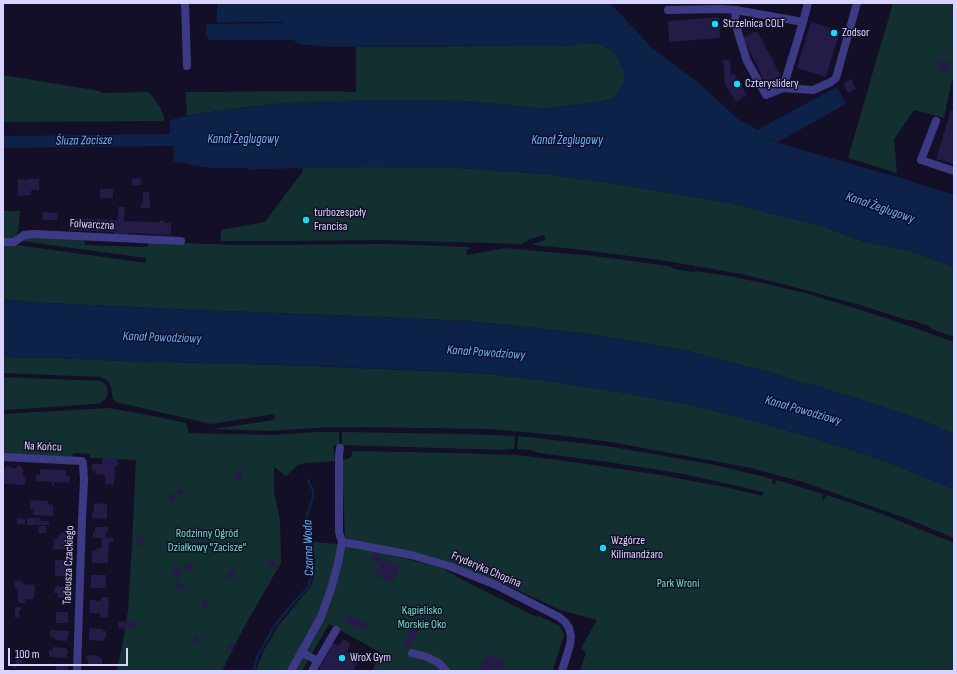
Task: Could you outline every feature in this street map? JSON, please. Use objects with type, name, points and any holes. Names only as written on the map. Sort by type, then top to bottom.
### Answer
[{"type":"street","points":[[185,3],[187,66]]},
{"type":"street","points":[[783,88],[808,3]]},
{"type":"street","points":[[736,10],[735,21],[739,36],[748,61],[766,95],[783,88],[813,90],[831,82],[836,78],[857,3]]},
{"type":"street","points":[[668,10],[736,10],[803,22]]},
{"type":"street","points":[[936,121],[921,160],[954,171]]},
{"type":"street","name":"Folwarczna","points":[[3,242],[14,242],[24,235],[34,234],[181,241]]},
{"type":"street","points":[[292,670],[320,617],[331,589],[338,563],[342,542],[339,532],[340,448]]},
{"type":"street","name":"Na Końcu","points":[[3,458],[82,461]]},
{"type":"street","name":"Tadeusza Czackiego","points":[[77,671],[84,481],[84,468],[82,461]]},
{"type":"street","name":"Fryderyka Chopina","points":[[342,542],[411,555],[449,566],[496,584],[559,617],[569,628],[571,636],[570,645],[562,671]]},
{"type":"street","points":[[312,671],[336,630]]},
{"type":"street","points":[[301,652],[318,661]]},
{"type":"street","points":[[412,653],[427,656],[439,663],[446,671]]},
{"type":"green space","points":[[893,3],[954,3],[954,80],[952,80],[944,118],[914,110],[894,139],[897,173],[848,158]]},
{"type":"green space","points":[[590,43],[599,44],[610,49],[617,55],[622,68],[626,72],[621,89],[614,98],[598,102],[542,109],[462,101],[356,100],[344,102],[284,103],[186,116],[186,92],[356,92],[356,47],[563,46]]},
{"type":"green space","points":[[3,75],[100,91],[102,93],[149,92],[160,107],[164,117],[163,121],[3,122]]},
{"type":"green space","points":[[303,168],[458,168],[545,174],[631,186],[729,203],[822,226],[865,242],[908,250],[954,267],[954,337],[912,320],[907,320],[860,305],[741,274],[660,260],[533,245],[545,240],[544,235],[530,239],[522,244],[381,240],[221,241],[221,230],[265,222],[303,171]]},
{"type":"green space","points":[[3,211],[20,211],[18,231],[15,238],[3,240]]},
{"type":"green space","points":[[27,237],[84,239],[85,245],[147,247],[149,242],[241,245],[386,244],[469,247],[470,249],[466,250],[467,255],[505,248],[594,256],[669,266],[674,269],[729,276],[767,284],[805,293],[848,306],[954,342],[954,434],[922,420],[872,403],[782,376],[693,352],[603,336],[467,321],[26,302],[3,299],[3,245],[17,245],[146,263],[146,258],[20,241]]},
{"type":"green space","points":[[3,357],[284,365],[477,373],[534,379],[687,404],[820,440],[885,461],[954,489],[954,538],[908,519],[803,482],[751,468],[611,442],[557,435],[488,429],[330,427],[270,431],[213,429],[274,420],[275,414],[211,424],[116,402],[113,399],[109,382],[100,377],[3,373]]},
{"type":"green space","points":[[3,377],[100,381],[107,387],[108,394],[101,403],[95,404],[3,410]]},
{"type":"green space","name":"Rodzinny Ogród Działkowy \"Zacisze\"","points":[[109,408],[186,423],[189,433],[274,435],[339,432],[339,445],[333,446],[335,461],[298,465],[286,476],[274,467],[274,491],[280,521],[281,563],[244,627],[222,671],[116,671],[122,648],[128,610],[136,460],[90,458],[90,454],[74,453],[71,457],[3,454],[3,414]]},
{"type":"green space","points":[[342,432],[515,436],[514,449],[503,450],[342,445]]},
{"type":"green space","name":"Park Wroni","points":[[518,436],[607,446],[715,465],[773,479],[772,483],[774,484],[777,480],[823,494],[822,499],[824,500],[827,495],[877,512],[954,543],[954,671],[580,671],[586,653],[581,648],[597,620],[560,610],[509,586],[446,562],[345,538],[342,460],[350,458],[353,451],[517,455],[661,475],[762,496],[764,492],[684,474],[517,449]]},
{"type":"green space","name":"Kąpielisko Morskie Oko","points":[[313,542],[338,544],[439,567],[536,617],[539,616],[560,626],[564,635],[553,671],[372,671],[381,653],[329,624],[302,671],[256,671],[264,650],[279,625],[311,586],[314,577],[315,563]]},
{"type":"water","points":[[217,3],[610,3],[654,50],[700,84],[739,120],[757,130],[837,87],[846,104],[778,142],[771,138],[770,139],[778,143],[954,195],[954,267],[908,250],[865,242],[822,226],[729,203],[631,186],[545,174],[458,168],[367,167],[250,170],[248,168],[212,168],[173,161],[174,146],[3,148],[3,136],[170,134],[170,120],[230,109],[284,103],[344,102],[356,100],[462,101],[542,109],[598,102],[614,98],[621,89],[626,72],[622,68],[617,55],[610,49],[599,44],[590,43],[563,46],[331,47],[300,44],[293,40],[208,40],[208,37],[206,37],[207,24],[283,23],[217,22]]},
{"type":"water","name":"Kanał Powodziowy","points":[[3,299],[26,302],[467,321],[603,336],[693,352],[782,376],[872,403],[922,420],[954,433],[954,489],[885,461],[758,422],[687,404],[534,379],[477,373],[390,369],[3,357]]},
{"type":"building","points":[[719,17],[720,38],[669,42],[668,21]]},
{"type":"building","points":[[811,22],[840,31],[826,77],[797,68]]},
{"type":"building","points":[[757,31],[781,76],[766,84],[743,38]]},
{"type":"building","points":[[723,60],[730,60],[731,75],[734,73],[747,95],[736,102],[725,84]]},
{"type":"building","points":[[939,60],[950,63],[948,72],[938,70]]},
{"type":"building","points":[[851,79],[856,89],[848,93],[843,84]]},
{"type":"building","points":[[951,110],[954,111],[954,164],[936,159]]},
{"type":"building","points":[[29,178],[39,179],[39,190],[31,190],[31,195],[18,196],[18,179],[27,180]]},
{"type":"building","points":[[141,178],[141,185],[132,185],[132,179]]},
{"type":"building","points":[[100,189],[113,189],[113,198],[100,198]]},
{"type":"building","points":[[143,192],[149,192],[150,208],[141,208],[141,203],[143,203]]},
{"type":"building","points":[[118,207],[125,207],[124,221],[160,222],[160,220],[164,221],[164,223],[171,223],[171,235],[128,233],[114,234],[114,232],[69,230],[70,218],[118,220]]},
{"type":"building","points":[[43,212],[57,213],[57,220],[43,220]]},
{"type":"building","points":[[102,458],[117,458],[117,462],[119,464],[115,467],[114,485],[105,484],[105,475],[95,474],[95,471],[92,471],[92,464],[102,464]]},
{"type":"building","points":[[6,466],[10,466],[10,468],[17,468],[17,466],[21,466],[21,468],[23,468],[25,485],[4,484],[4,468],[6,468]]},
{"type":"building","points":[[40,469],[66,470],[66,476],[70,476],[69,483],[54,482],[54,486],[52,486],[53,482],[36,481],[36,475],[40,475]]},
{"type":"building","points":[[237,471],[243,474],[239,481],[234,478]]},
{"type":"building","points":[[178,488],[185,492],[182,496],[176,492]]},
{"type":"building","points":[[169,493],[176,497],[172,503],[167,498]]},
{"type":"building","points":[[30,500],[48,501],[48,504],[53,505],[53,516],[33,515],[33,509],[30,509]]},
{"type":"building","points":[[94,503],[107,504],[107,519],[92,518]]},
{"type":"building","points":[[17,518],[25,519],[25,524],[17,524]]},
{"type":"building","points":[[27,518],[40,518],[40,521],[49,521],[49,525],[27,525]]},
{"type":"building","points":[[39,526],[46,526],[46,533],[38,533]]},
{"type":"building","points":[[198,526],[204,529],[200,537],[194,534]]},
{"type":"building","points":[[95,527],[108,527],[106,538],[114,538],[113,542],[109,542],[108,563],[92,563],[92,551],[96,551],[96,549],[101,548],[102,538],[93,538]]},
{"type":"building","points":[[60,532],[69,533],[68,535],[70,535],[70,540],[72,541],[70,547],[65,547],[65,549],[53,549],[54,539],[58,539]]},
{"type":"building","points":[[138,536],[146,540],[144,545],[142,544],[141,546],[135,544]]},
{"type":"building","points":[[199,541],[206,544],[202,552],[195,548]]},
{"type":"building","points":[[374,553],[382,558],[379,564],[370,559]]},
{"type":"building","points":[[270,558],[279,565],[276,569],[267,564]]},
{"type":"building","points":[[384,558],[400,568],[392,583],[375,574]]},
{"type":"building","points":[[55,560],[70,560],[70,577],[55,576]]},
{"type":"building","points":[[188,562],[194,565],[190,573],[184,570]]},
{"type":"building","points":[[175,567],[182,571],[177,579],[171,576]]},
{"type":"building","points":[[230,569],[235,572],[231,580],[226,577]]},
{"type":"building","points":[[91,575],[106,575],[106,588],[91,588]]},
{"type":"building","points":[[15,581],[22,581],[24,584],[35,585],[34,599],[25,599],[25,603],[18,603],[18,589],[15,588]]},
{"type":"building","points":[[177,582],[185,586],[183,591],[174,586]]},
{"type":"building","points":[[55,586],[69,587],[69,599],[58,598],[58,593],[54,593]]},
{"type":"building","points":[[101,597],[109,597],[108,618],[100,617],[100,613],[90,613],[90,600],[101,601]]},
{"type":"building","points":[[204,600],[210,603],[206,608],[201,606]]},
{"type":"building","points":[[15,607],[21,607],[21,610],[19,610],[20,618],[15,618]]},
{"type":"building","points":[[56,612],[68,612],[68,623],[56,623]]},
{"type":"building","points":[[348,614],[369,626],[365,632],[344,621]]},
{"type":"building","points":[[127,620],[136,621],[135,629],[126,627]]},
{"type":"building","points":[[118,621],[126,622],[125,629],[118,628]]},
{"type":"building","points":[[415,622],[421,625],[409,648],[403,644]]},
{"type":"building","points":[[89,628],[103,629],[103,631],[106,631],[106,638],[104,638],[104,641],[89,640]]},
{"type":"building","points":[[50,630],[69,631],[67,641],[55,640],[55,638],[50,636]]},
{"type":"building","points":[[194,636],[199,636],[200,644],[194,644]]},
{"type":"building","name":"WroX Gym","points":[[343,639],[351,644],[347,651],[360,659],[353,671],[318,671],[333,643],[339,646]]},
{"type":"building","points":[[230,642],[235,644],[232,650],[226,647]]},
{"type":"building","points":[[53,647],[67,648],[67,651],[69,651],[67,653],[67,658],[49,657],[49,650],[52,650]]},
{"type":"building","points":[[487,653],[506,663],[502,671],[479,671],[482,665],[480,663],[482,660],[483,661]]},
{"type":"building","points":[[86,656],[100,656],[99,658],[102,658],[102,664],[99,664],[99,666],[88,665]]},
{"type":"building","points":[[16,658],[22,658],[21,665],[17,664],[16,668],[13,668],[13,664],[16,664]]},
{"type":"building","points":[[56,664],[68,665],[68,670],[56,671]]},
{"type":"waterway","name":"Czarna Woda","points":[[254,671],[257,657],[274,627],[308,587],[312,574],[310,542],[306,519],[313,497],[313,491],[308,480]]},
{"type":"place","name":"Strzelnica COLT","points":[[715,24]]},
{"type":"place","name":"Zodsor","points":[[834,33]]},
{"type":"place","name":"Czteryslidery","points":[[737,84]]},
{"type":"place","name":"turbozespoły Francisa","points":[[306,220]]},
{"type":"place","name":"Wzgórze Kilimandżaro","points":[[603,548]]},
{"type":"place","name":"WroX Gym","points":[[342,658]]},
{"type":"water label","name":"Kanał Żeglugowy","points":[[243,140]]},
{"type":"water label","name":"Śluza Zacisze","points":[[84,141]]},
{"type":"water label","name":"Kanał Żeglugowy","points":[[567,141]]},
{"type":"water label","name":"Kanał Żeglugowy","points":[[880,208]]}]
